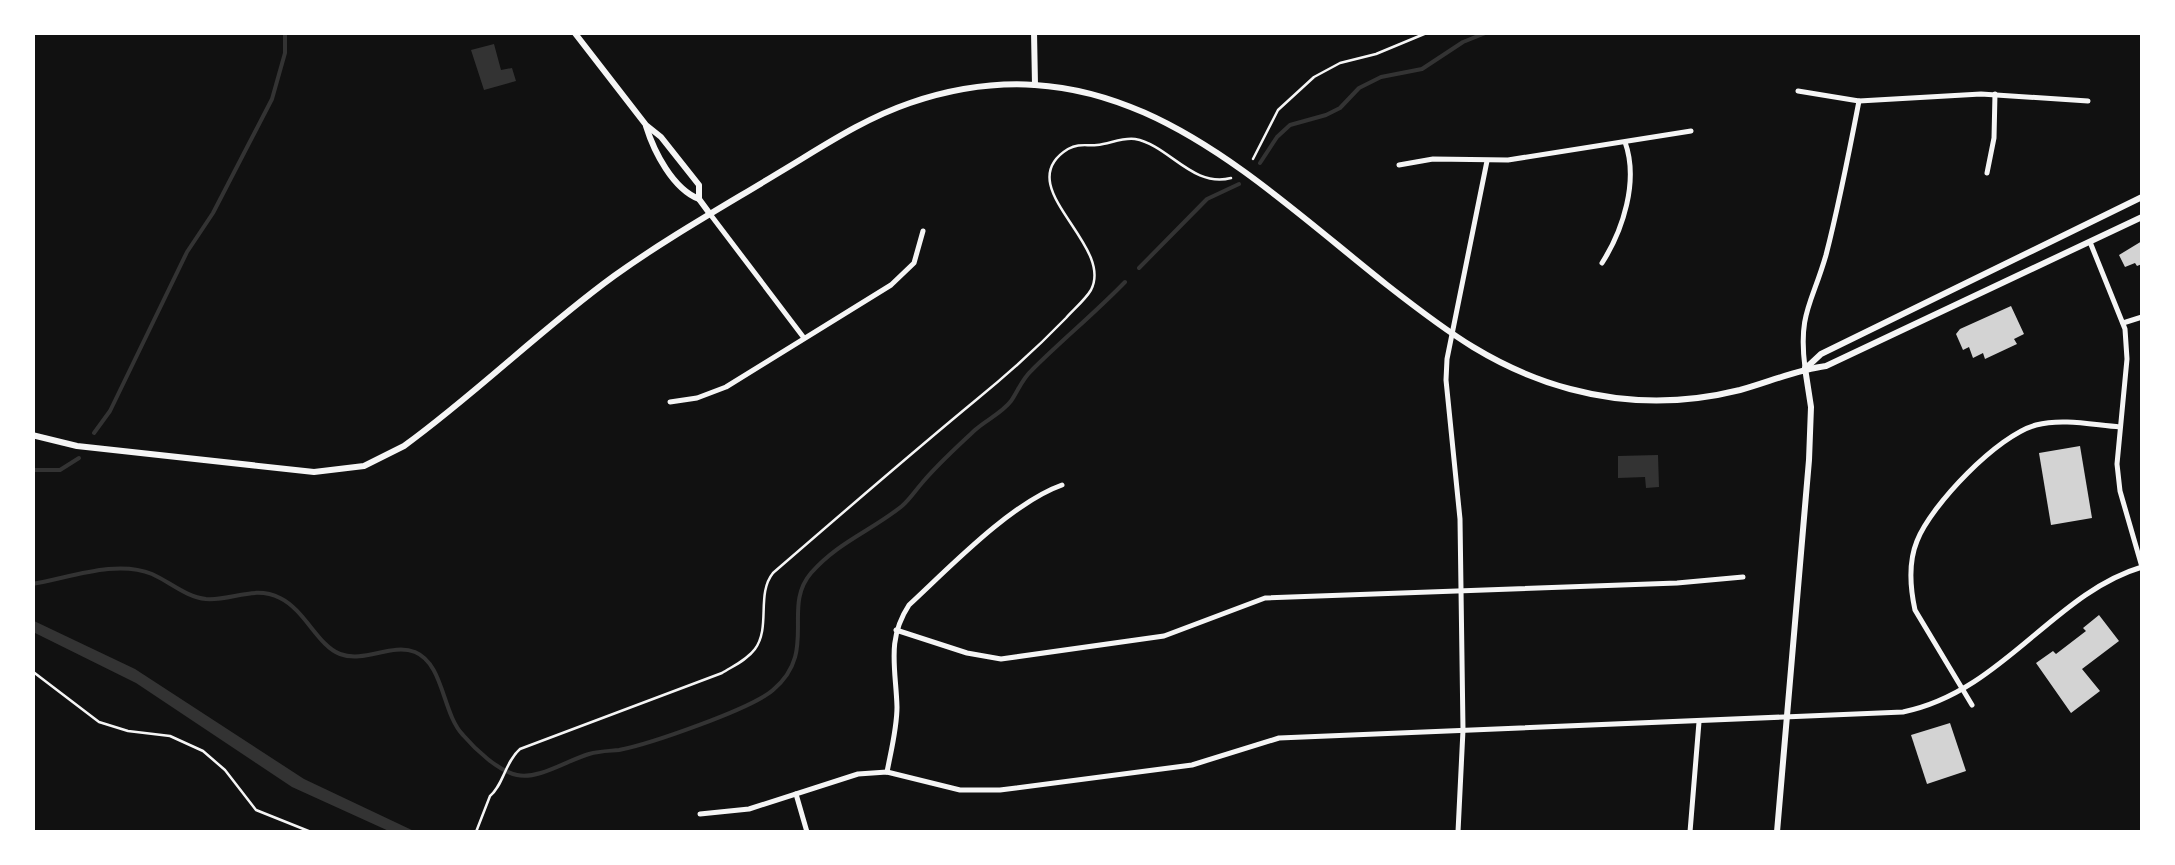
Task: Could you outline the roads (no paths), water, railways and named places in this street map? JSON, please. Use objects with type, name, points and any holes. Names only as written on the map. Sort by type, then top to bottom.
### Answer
[{"type":"main road","points":[[574,32],[698,184],[699,199]]},
{"type":"main road","points":[[1034,32],[1035,86]]},
{"type":"main road","points":[[32,435],[90,447],[294,470],[336,472],[364,466],[418,436],[586,298],[710,214],[852,129],[909,103],[976,88],[1035,86],[1086,92],[1116,100],[1195,136],[1450,334],[1496,362],[1586,393],[1646,401],[1712,396],[1805,368],[1826,366],[2142,217]]},
{"type":"main road","points":[[646,125],[651,144],[684,193],[699,199],[710,214]]},
{"type":"main road","points":[[1805,368],[1821,354],[2142,197]]},
{"type":"main road","points":[[1777,832],[1811,424],[1805,368]]},
{"type":"street","points":[[1798,91],[1859,102],[1995,94],[2088,101]]},
{"type":"street","points":[[1987,173],[1994,138],[1995,94]]},
{"type":"street","points":[[1805,368],[1803,321],[1825,258],[1859,102]]},
{"type":"street","points":[[1399,165],[1433,159],[1508,160],[1690,131]]},
{"type":"street","points":[[1602,263],[1614,242],[1626,199],[1631,170],[1625,142]]},
{"type":"street","points":[[1458,832],[1463,730],[1460,519],[1446,380],[1450,334],[1487,160]]},
{"type":"street","points":[[710,214],[804,338]]},
{"type":"street","points":[[670,402],[714,393],[891,285],[914,263],[923,231]]},
{"type":"street","points":[[700,814],[733,812],[858,774],[887,772],[960,790],[1000,790],[1192,765],[1279,738],[1699,722],[1922,708],[1962,691],[2094,590],[2124,572],[2142,567],[2120,491],[2116,456],[2128,359],[2123,322],[2090,242]]},
{"type":"street","points":[[2123,322],[2142,317]]},
{"type":"street","points":[[1972,705],[1924,628],[1911,592],[1912,556],[1923,529],[1952,492],[2018,432],[2055,422],[2120,428]]},
{"type":"street","points":[[887,772],[897,711],[892,649],[908,604],[1014,513],[1046,491],[1062,486]]},
{"type":"street","points":[[896,630],[967,653],[1001,659],[1164,636],[1265,598],[1743,578]]},
{"type":"street","points":[[1690,832],[1699,722]]},
{"type":"street","points":[[796,794],[807,832]]},
{"type":"waterway","points":[[94,433],[110,411],[187,252],[213,213],[272,99],[285,53],[285,32]]},
{"type":"waterway","points":[[1260,163],[1290,125],[1326,115],[1340,108],[1359,88],[1381,77],[1422,69],[1463,42],[1488,32]]},
{"type":"waterway","points":[[1139,268],[1207,199],[1239,184]]},
{"type":"waterway","points":[[32,584],[123,568],[152,574],[199,598],[270,594],[289,604],[325,644],[340,654],[359,656],[406,650],[425,658],[456,726],[474,747],[510,773],[525,776],[543,772],[589,754],[619,750],[699,725],[773,690],[794,660],[799,601],[811,573],[832,553],[902,506],[955,449],[1007,405],[1025,377],[1125,282]]},
{"type":"waterway","points":[[32,470],[60,470],[79,458]]}]
